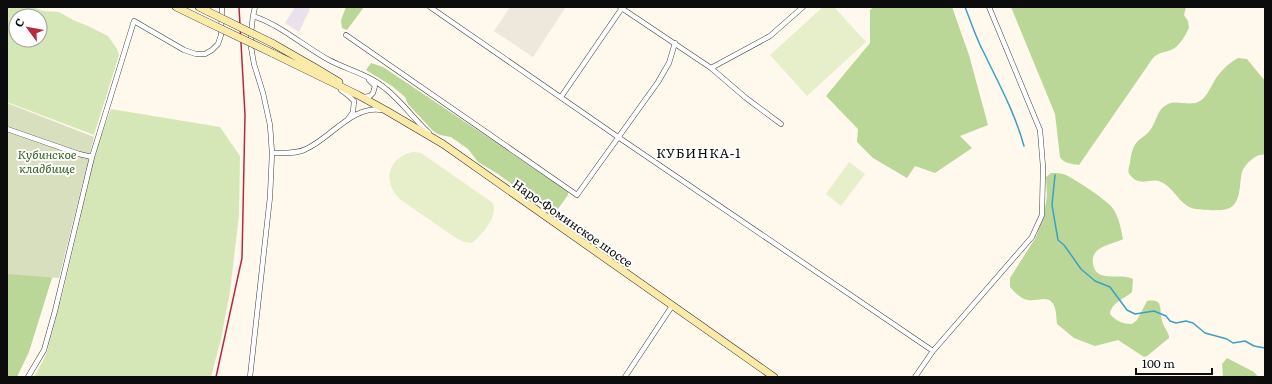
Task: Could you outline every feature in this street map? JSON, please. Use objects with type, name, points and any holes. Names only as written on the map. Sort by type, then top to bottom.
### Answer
[{"type":"main road","name":"Наро-Фоминское шоссе","points":[[176,7],[356,95],[387,111],[442,144],[774,377]]},
{"type":"main road","name":"Наро-Фоминское шоссе","points":[[199,7],[272,43],[314,66],[356,95]]},
{"type":"street","points":[[28,377],[44,350],[92,157],[134,21],[184,50],[196,54],[205,54],[218,44],[221,35],[222,7]]},
{"type":"street","points":[[250,377],[270,197],[272,153],[270,125],[265,99],[254,64],[251,47],[250,32],[255,7]]},
{"type":"street","points":[[430,7],[933,351]]},
{"type":"street","points":[[711,68],[770,36],[803,7]]},
{"type":"street","points":[[915,377],[933,351],[1032,237],[1042,215],[1043,167],[1040,130],[989,7]]},
{"type":"street","points":[[561,97],[621,8],[711,68],[746,98],[782,124]]},
{"type":"street","points":[[253,16],[269,22],[328,59],[376,81],[400,102],[421,126],[442,144]]},
{"type":"street","points":[[346,35],[577,195],[658,82],[669,62],[675,43]]},
{"type":"street","points":[[356,95],[366,97],[370,96],[375,90],[373,83],[365,76]]},
{"type":"street","points":[[335,85],[354,102],[353,112],[346,122]]},
{"type":"street","points":[[272,153],[305,150],[322,140],[346,122],[369,110],[374,109],[387,111]]},
{"type":"street","points":[[7,129],[79,154],[92,157]]},
{"type":"street","points":[[625,377],[672,306]]},
{"type":"shaded area","points":[[295,7],[306,7],[310,9],[299,32],[285,23]]},
{"type":"shaded area","points":[[510,7],[566,7],[533,57],[494,31]]},
{"type":"green space","points":[[7,7],[36,8],[8,8],[8,48],[48,48],[48,11],[59,12],[108,36],[117,49],[119,55],[94,135],[7,102]]},
{"type":"green space","points":[[346,7],[364,7],[347,30],[342,28],[341,20]]},
{"type":"green space","points":[[823,7],[834,7],[866,42],[807,96],[770,55]]},
{"type":"green space","points":[[874,7],[952,7],[969,55],[988,125],[960,136],[972,148],[935,173],[915,166],[907,178],[873,158],[857,142],[858,129],[826,96],[870,43],[870,10]]},
{"type":"green space","points":[[1011,7],[1186,7],[1184,15],[1188,21],[1189,28],[1184,38],[1174,49],[1159,54],[1153,58],[1079,165],[1065,162],[1060,157],[1055,114]]},
{"type":"green space","points":[[1238,58],[1247,59],[1265,81],[1265,155],[1256,156],[1245,167],[1242,172],[1238,198],[1232,207],[1224,210],[1190,208],[1170,188],[1161,182],[1142,182],[1134,179],[1128,171],[1133,148],[1138,141],[1150,131],[1159,112],[1164,106],[1172,103],[1198,102],[1206,95],[1221,72]]},
{"type":"green space","points":[[371,63],[383,67],[568,191],[568,195],[555,213],[551,213],[498,174],[478,162],[468,149],[451,137],[440,135],[433,131],[408,104],[405,97],[392,86],[366,70]]},
{"type":"green space","name":"Кубинское кладбище","points":[[7,103],[94,137],[59,278],[7,274]]},
{"type":"green space","points":[[111,109],[220,127],[240,156],[239,215],[230,292],[221,339],[211,377],[34,377],[46,355],[63,292],[97,147]]},
{"type":"green space","points":[[414,152],[421,153],[493,203],[494,209],[491,220],[472,243],[464,242],[456,238],[401,200],[395,193],[389,178],[393,164],[405,155]]},
{"type":"green space","points":[[849,162],[865,174],[841,206],[826,194]]},
{"type":"green space","points":[[7,171],[56,265],[29,352],[17,377],[7,377]]},
{"type":"green space","points":[[1051,173],[1064,174],[1092,191],[1106,201],[1116,213],[1123,239],[1098,250],[1093,258],[1093,264],[1095,270],[1104,276],[1128,277],[1133,279],[1132,292],[1115,304],[1111,310],[1110,314],[1117,320],[1123,323],[1132,324],[1137,320],[1147,301],[1156,301],[1160,305],[1161,316],[1169,338],[1147,356],[1144,357],[1118,340],[1095,346],[1074,338],[1057,324],[1055,308],[1051,302],[1044,299],[1025,299],[1018,295],[1010,287],[1010,278],[1036,237],[1044,214],[1047,196],[1046,177]]},
{"type":"green space","points":[[1227,358],[1254,372],[1258,377],[1223,377],[1222,364]]},
{"type":"waterway","points":[[965,7],[978,42],[1011,110],[1024,146]]},
{"type":"waterway","points":[[1055,175],[1052,205],[1058,240],[1064,245],[1081,269],[1095,281],[1110,287],[1127,310],[1135,314],[1154,311],[1166,316],[1170,321],[1176,323],[1186,321],[1193,323],[1205,333],[1227,339],[1233,343],[1245,341],[1254,346],[1265,348]]},
{"type":"railway","points":[[216,377],[242,258],[245,115],[239,7]]},
{"type":"district","name":"КУБИНКА-1","points":[[699,152]]}]
